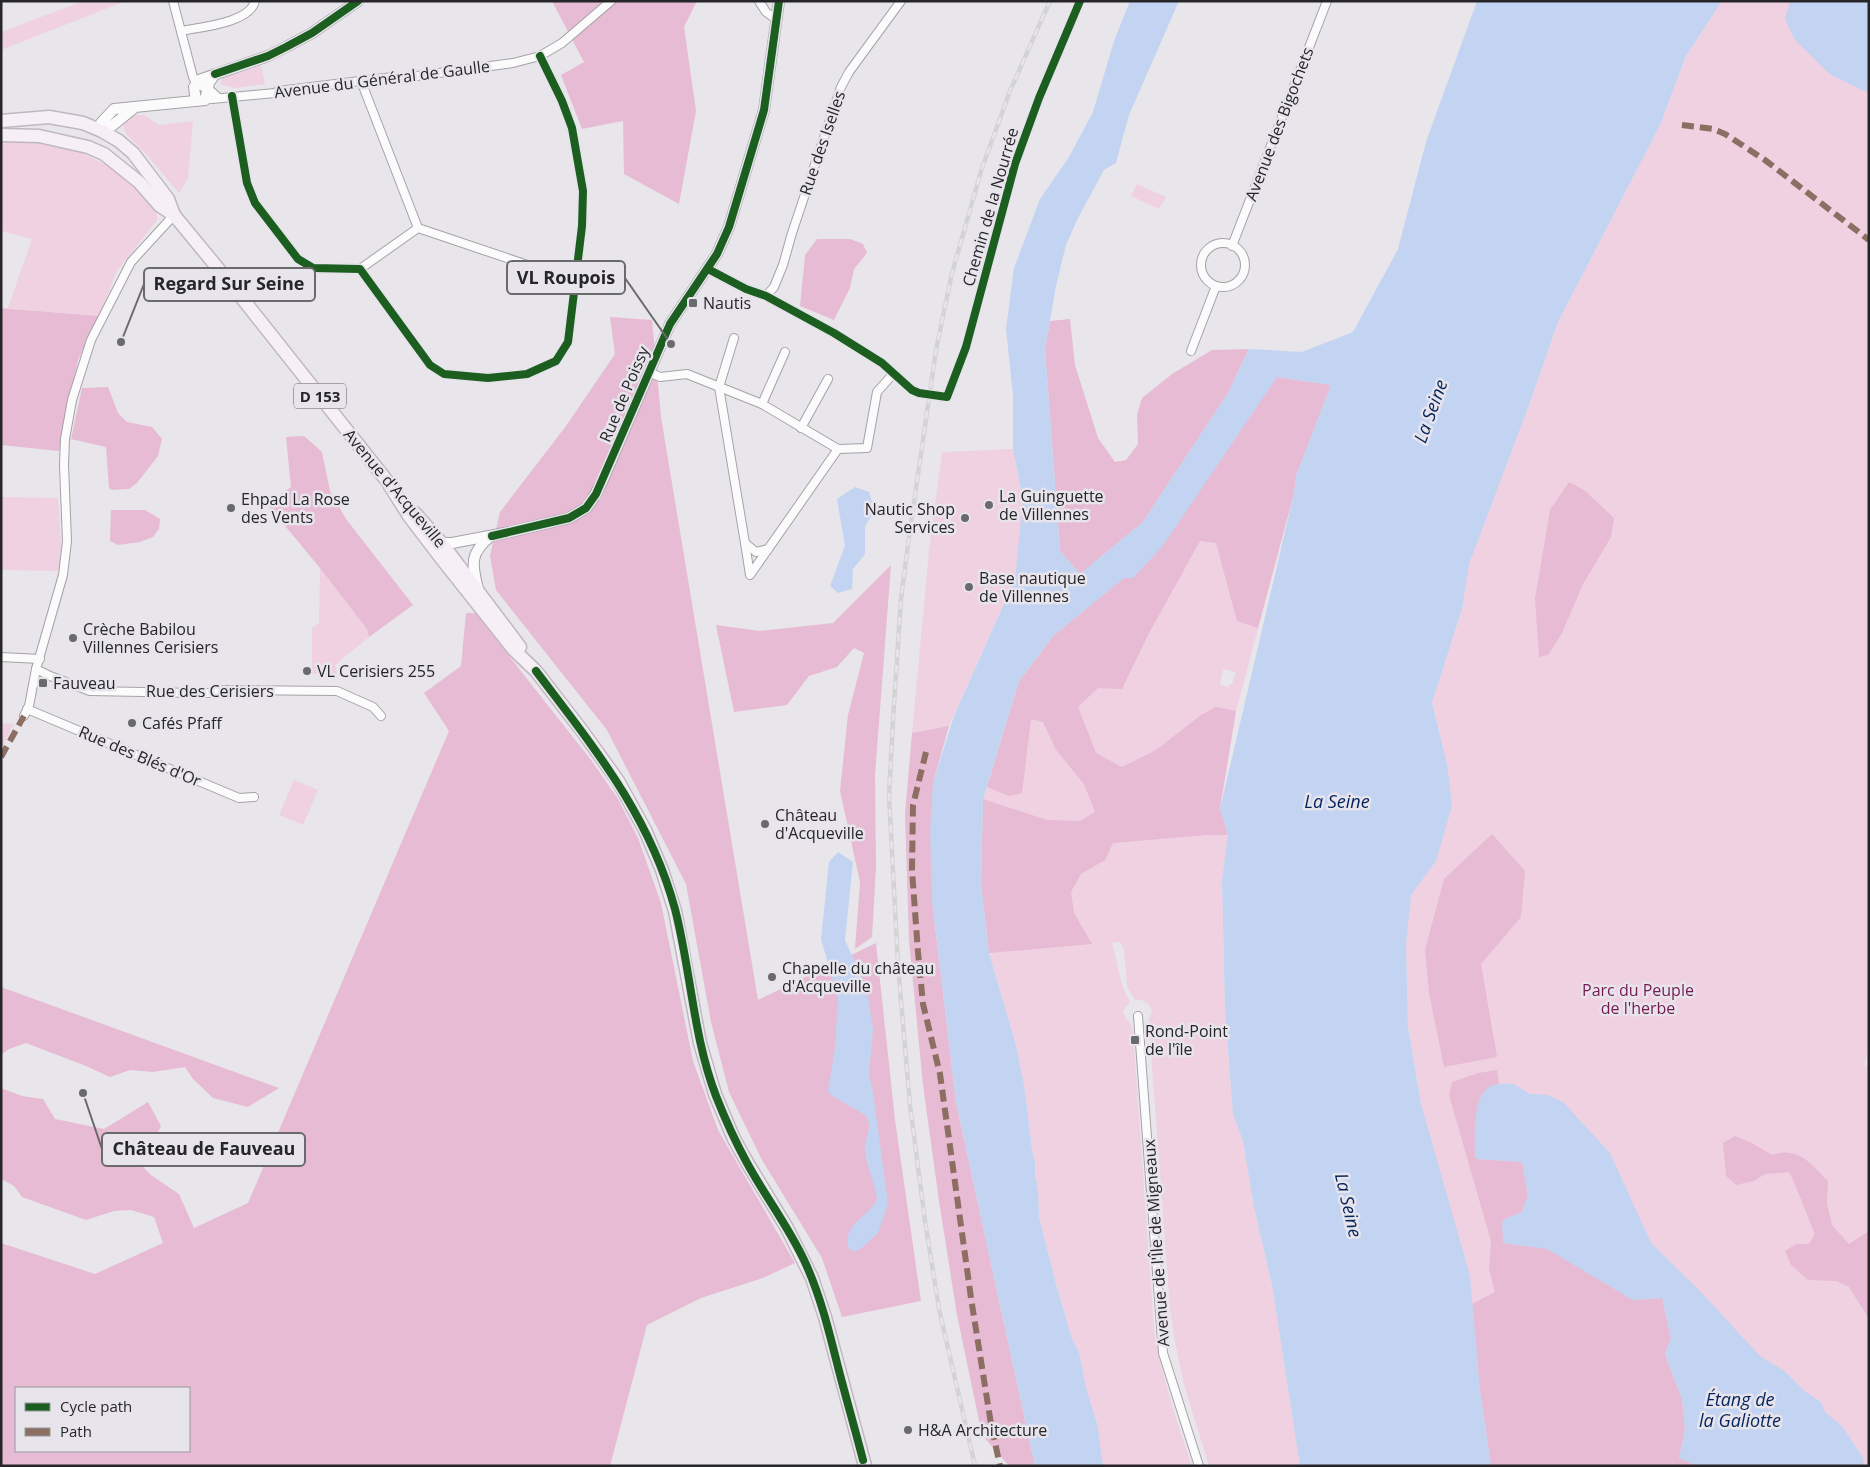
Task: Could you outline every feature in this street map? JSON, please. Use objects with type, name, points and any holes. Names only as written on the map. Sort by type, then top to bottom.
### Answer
[{"type":"main road","name":"D 153","points":[[1,121],[49,117],[83,123],[102,131],[120,141],[133,154],[168,199],[174,215]]},
{"type":"main road","name":"D 153","points":[[39,136],[54,131],[88,140],[102,131]]},
{"type":"main road","points":[[99,152],[102,131]]},
{"type":"main road","name":"D 153","points":[[1,135],[39,136],[88,147],[99,152],[138,182],[160,206],[174,215]]},
{"type":"main road","name":"Avenue d'Acqueville","points":[[174,215],[390,486],[441,543],[451,564],[478,590],[515,639],[536,671]]},
{"type":"main road","name":"D 153","points":[[390,486],[409,516],[451,564],[456,577],[514,650],[536,671],[614,775],[633,807],[654,850],[675,911],[700,1043],[715,1094],[734,1139],[787,1228],[812,1278],[826,1317],[864,1464]]},
{"type":"street","points":[[173,1],[191,71],[196,83],[194,90],[200,101]]},
{"type":"street","points":[[181,31],[230,21],[244,16],[254,5],[255,1]]},
{"type":"street","points":[[196,83],[215,74],[268,56],[286,47],[312,33],[358,1]]},
{"type":"street","name":"Avenue du Général de Gaulle","points":[[102,131],[114,125],[134,108],[232,96],[275,93],[513,63],[540,56],[562,42],[611,1]]},
{"type":"street","points":[[759,1],[766,12],[776,19]]},
{"type":"street","name":"Rue de Poissy","points":[[441,543],[492,536],[558,522],[574,516],[592,502],[670,324],[708,269],[729,227],[761,122],[779,1]]},
{"type":"street","name":"Rue des Iselles","points":[[766,296],[774,287],[783,265],[841,87],[849,72],[901,1]]},
{"type":"street","name":"Chemin de la Nourrée","points":[[937,396],[947,397],[966,347],[1015,164],[1038,98],[1080,1]]},
{"type":"street","name":"Avenue des Bigochets","points":[[1232,246],[1326,1]]},
{"type":"street","points":[[360,269],[430,365],[444,374],[488,378],[528,374],[556,361],[568,342],[584,201],[572,128],[562,101],[540,56]]},
{"type":"street","points":[[200,101],[215,74]]},
{"type":"street","points":[[361,81],[418,228]]},
{"type":"street","points":[[196,83],[207,89],[216,98]]},
{"type":"street","points":[[232,96],[247,183],[255,203],[298,259],[313,268],[360,269],[418,228]]},
{"type":"street","points":[[36,669],[63,576],[66,555],[65,439],[72,400],[91,340],[131,262],[174,215]]},
{"type":"street","points":[[418,228],[575,281]]},
{"type":"street","points":[[1218,244],[1232,246],[1242,256],[1244,270],[1236,282],[1223,287],[1216,286],[1205,277],[1201,264],[1203,257],[1212,246],[1218,244]]},
{"type":"street","points":[[708,269],[746,289],[766,296],[868,354],[912,390],[919,393]]},
{"type":"street","points":[[1191,352],[1216,286]]},
{"type":"street","points":[[734,338],[719,387],[750,575],[838,450]]},
{"type":"street","points":[[762,404],[785,352]]},
{"type":"street","points":[[649,372],[660,377],[687,374],[762,404],[838,450],[867,448],[877,392],[893,374]]},
{"type":"street","points":[[801,428],[828,379]]},
{"type":"street","points":[[478,590],[474,556],[482,543],[492,536]]},
{"type":"street","points":[[451,564],[461,548],[471,539]]},
{"type":"street","points":[[745,543],[756,552],[768,549]]},
{"type":"street","points":[[451,564],[474,556]]},
{"type":"street","points":[[1,657],[40,659]]},
{"type":"street","name":"Rue des Blés d'Or","points":[[36,669],[26,712],[239,798],[254,797]]},
{"type":"street","name":"Rue des Cerisiers","points":[[36,669],[90,691],[197,693],[210,693],[222,690],[337,691],[373,707],[381,716]]},
{"type":"street","name":"Avenue de l'Île de Migneaux","points":[[1138,1016],[1163,1352],[1199,1466]]},
{"type":"green space","points":[[83,1],[126,1],[1,50],[1,32]]},
{"type":"green space","name":"Parc du Peuple de l'herbe","points":[[1722,1],[1869,1],[1869,1046],[1865,1065],[1869,1067],[1869,1466],[1491,1466],[1480,1391],[1421,1104],[1408,1027],[1406,944],[1411,868],[1444,752],[1432,703],[1462,609],[1468,564],[1528,408],[1558,322],[1660,125],[1686,56]]},
{"type":"green space","points":[[261,65],[265,84],[234,88],[220,84],[223,78]]},
{"type":"green space","points":[[133,115],[144,115],[159,125],[193,121],[188,178],[179,193],[148,156],[126,134],[123,125]]},
{"type":"green space","points":[[41,141],[81,152],[125,175],[157,211],[157,220],[117,271],[99,316],[8,308],[32,239],[1,231],[1,142]]},
{"type":"green space","points":[[1137,184],[1166,197],[1159,209],[1131,196]]},
{"type":"green space","points":[[1277,377],[1331,385],[1296,476],[1294,493],[1236,711],[1220,808],[1228,835],[1222,879],[1225,1011],[1233,1114],[1243,1141],[1254,1207],[1272,1285],[1300,1466],[1209,1466],[1184,1385],[1170,1308],[1150,1039],[1149,1019],[1152,1011],[1146,1002],[1135,1000],[1127,987],[1124,949],[1120,942],[1112,943],[1121,980],[1130,1002],[1123,1013],[1133,1032],[1154,1329],[1165,1381],[1192,1466],[1103,1466],[1097,1423],[1086,1388],[1079,1352],[1072,1339],[1039,1217],[1035,1162],[1024,1084],[1015,1042],[989,953],[983,799],[1019,681]],"holes":[[[1223,669],[1236,672],[1229,687],[1220,685]]]},
{"type":"green space","name":"Base nautique de Villennes","points":[[1013,449],[1025,509],[1015,579],[949,726],[912,733],[929,551],[942,452]]},
{"type":"green space","points":[[1,497],[58,498],[61,544],[60,571],[1,570]]},
{"type":"green space","points":[[320,568],[367,629],[369,637],[335,665],[337,674],[312,674],[312,628],[319,623]]},
{"type":"green space","points":[[1,723],[14,724],[1,750]]},
{"type":"green space","points":[[294,780],[318,790],[303,825],[279,815]]},
{"type":"shaded area","points":[[552,1],[697,1],[684,27],[696,111],[679,204],[624,174],[623,121],[582,129],[561,75],[584,62]]},
{"type":"shaded area","points":[[817,239],[850,239],[863,244],[867,253],[854,269],[850,288],[834,320],[800,306],[805,255]]},
{"type":"shaded area","points":[[1,308],[99,316],[78,360],[65,435],[59,451],[1,445]]},
{"type":"shaded area","points":[[610,317],[652,320],[661,417],[758,1000],[876,943],[895,1120],[921,1301],[842,1317],[822,1258],[762,1160],[729,1092],[711,1022],[686,884],[607,730],[496,590],[490,556],[500,512],[566,426],[615,354]]},
{"type":"shaded area","points":[[1070,319],[1075,365],[1098,438],[1115,462],[1126,460],[1138,444],[1137,415],[1142,398],[1172,374],[1212,350],[1249,349],[1228,393],[1143,522],[1080,574],[1060,551],[1045,349],[1050,321]]},
{"type":"shaded area","points":[[1277,377],[1331,385],[1296,476],[1294,493],[1258,628],[1237,621],[1216,543],[1200,541],[1148,635],[1122,689],[1098,688],[1078,707],[1096,753],[1122,767],[1156,750],[1201,715],[1216,707],[1236,711],[1220,808],[1228,835],[1113,843],[1105,860],[1081,874],[1071,892],[1074,913],[1092,944],[989,953],[981,883],[983,799],[1047,820],[1080,821],[1095,812],[1084,784],[1056,750],[1043,722],[1031,719],[1022,793],[1009,796],[987,787],[1019,681],[1053,636],[1124,578]]},
{"type":"shaded area","points":[[108,387],[118,413],[127,422],[152,427],[162,439],[158,456],[137,483],[129,489],[112,490],[109,488],[106,447],[71,439],[82,388]]},
{"type":"shaded area","points":[[304,436],[322,452],[330,491],[346,519],[413,605],[369,637],[367,629],[267,504],[291,487],[286,437]]},
{"type":"shaded area","points":[[1569,482],[1584,490],[1614,518],[1611,537],[1582,586],[1562,633],[1548,655],[1539,657],[1535,599],[1550,510]]},
{"type":"shaded area","points":[[111,510],[145,510],[160,519],[159,529],[153,537],[140,542],[118,545],[110,541]]},
{"type":"shaded area","points":[[891,565],[875,775],[876,867],[872,937],[855,949],[860,882],[840,791],[848,715],[864,653],[854,648],[837,667],[809,676],[787,705],[734,712],[716,625],[760,631],[833,623]]},
{"type":"shaded area","points":[[466,613],[475,613],[591,760],[618,799],[638,838],[661,903],[693,1061],[718,1130],[795,1263],[763,1278],[701,1298],[647,1325],[610,1466],[1,1466],[1,1243],[95,1274],[163,1243],[154,1217],[131,1210],[114,1211],[86,1220],[22,1197],[14,1186],[1,1179],[1,1088],[22,1096],[43,1099],[55,1119],[104,1129],[148,1102],[161,1126],[141,1165],[151,1175],[179,1194],[194,1228],[248,1203],[449,731],[424,693],[461,666]]},
{"type":"shaded area","points":[[949,726],[933,783],[932,900],[956,1102],[1035,1466],[1009,1466],[982,1435],[957,1315],[923,1085],[909,940],[905,814],[912,733]]},
{"type":"shaded area","points":[[1492,834],[1525,871],[1521,917],[1481,964],[1497,1057],[1444,1067],[1429,993],[1425,950],[1444,879]]},
{"type":"shaded area","points":[[1,987],[279,1088],[248,1107],[213,1098],[193,1079],[185,1067],[153,1072],[130,1070],[110,1077],[26,1043],[9,1049],[1,1055]]},
{"type":"shaded area","points":[[1497,1070],[1499,1085],[1491,1086],[1478,1159],[1522,1162],[1528,1195],[1522,1212],[1505,1219],[1504,1243],[1547,1248],[1633,1300],[1662,1298],[1671,1338],[1665,1354],[1682,1399],[1685,1430],[1679,1458],[1697,1466],[1491,1466],[1480,1391],[1472,1304],[1495,1292],[1489,1269],[1491,1241],[1449,1095],[1452,1082],[1478,1073]]},
{"type":"shaded area","points":[[1735,1136],[1752,1143],[1772,1155],[1789,1153],[1797,1155],[1816,1168],[1828,1181],[1827,1204],[1832,1225],[1849,1244],[1869,1231],[1869,1319],[1849,1287],[1836,1281],[1808,1280],[1791,1265],[1785,1251],[1796,1244],[1809,1244],[1815,1234],[1796,1187],[1789,1172],[1765,1174],[1754,1181],[1736,1185],[1726,1176],[1723,1143]]},
{"type":"water","name":"La Seine","points":[[1130,1],[1179,1],[1129,115],[1116,163],[1104,170],[1066,245],[1056,286],[1045,349],[1060,551],[1080,574],[1143,522],[1228,393],[1249,349],[1302,352],[1353,332],[1398,249],[1426,142],[1477,1],[1722,1],[1686,56],[1660,125],[1558,322],[1528,408],[1469,564],[1462,609],[1432,703],[1447,764],[1452,806],[1436,861],[1411,895],[1406,944],[1408,1027],[1421,1104],[1470,1276],[1480,1391],[1491,1466],[1300,1466],[1272,1285],[1254,1207],[1243,1141],[1233,1114],[1225,1011],[1222,879],[1228,835],[1220,809],[1294,493],[1296,476],[1331,385],[1277,377],[1162,547],[1133,578],[1124,578],[1053,636],[1019,681],[983,799],[981,883],[989,953],[1015,1042],[1024,1084],[1035,1162],[1039,1217],[1072,1339],[1079,1352],[1086,1388],[1097,1423],[1103,1466],[1035,1466],[956,1102],[932,900],[930,831],[933,783],[954,716],[1015,579],[1023,500],[1013,449],[1013,396],[1006,329],[1014,268],[1040,199],[1069,157],[1093,112],[1114,41]]},
{"type":"water","points":[[1790,1],[1869,1],[1869,93],[1831,75],[1795,40],[1785,19]]},
{"type":"water","points":[[855,487],[869,492],[875,511],[865,526],[865,554],[853,569],[852,589],[838,593],[830,586],[845,546],[837,499]]},
{"type":"water","points":[[838,852],[853,862],[845,940],[867,989],[873,1030],[869,1075],[888,1204],[878,1233],[863,1247],[854,1252],[848,1247],[850,1231],[858,1220],[874,1205],[877,1199],[865,1154],[869,1127],[868,1119],[865,1115],[831,1095],[828,1091],[835,1048],[838,998],[821,939],[829,862]]},
{"type":"water","name":"Étang de la Galiotte","points":[[1514,1084],[1530,1094],[1548,1095],[1563,1102],[1610,1153],[1651,1243],[1700,1291],[1760,1356],[1783,1370],[1806,1392],[1821,1402],[1825,1412],[1842,1426],[1863,1458],[1864,1466],[1697,1466],[1679,1458],[1685,1430],[1682,1399],[1665,1354],[1671,1338],[1662,1298],[1633,1300],[1547,1249],[1503,1243],[1502,1223],[1505,1219],[1522,1212],[1528,1195],[1522,1162],[1478,1159],[1475,1157],[1475,1129],[1480,1098],[1485,1091],[1493,1085]]},
{"type":"tunnel","points":[[919,393],[937,396]]},
{"type":"railway","points":[[975,1466],[939,1309],[910,1105],[898,965],[889,795],[901,599],[936,350],[952,273],[982,168],[1010,91],[1050,1]]},
{"type":"marked path","points":[[1682,125],[1713,129],[1725,134],[1765,160],[1869,240]]},
{"type":"marked path","points":[[1,757],[24,716]]},
{"type":"marked path","points":[[926,752],[913,805],[912,870],[923,1004],[940,1074],[971,1298],[991,1424],[1000,1466]]},
{"type":"cycle path","points":[[215,74],[268,56],[286,47],[312,33],[358,1]]},
{"type":"cycle path","points":[[492,536],[569,518],[586,508],[596,494],[670,324],[717,254],[729,227],[764,110],[779,1]]},
{"type":"cycle path","points":[[708,269],[746,289],[766,296],[834,333],[882,363],[912,390],[919,393],[947,397],[966,347],[1015,164],[1039,98],[1080,1]]},
{"type":"cycle path","points":[[232,96],[247,183],[255,203],[298,259],[313,268],[360,269],[430,365],[444,374],[488,378],[527,374],[556,361],[568,342],[582,226],[583,191],[572,128],[562,101],[540,56]]},
{"type":"cycle path","points":[[536,671],[579,727],[618,783],[635,812],[664,875],[675,909],[697,1027],[708,1073],[730,1130],[754,1175],[791,1235],[810,1273],[828,1326],[863,1460]]},
{"type":"place","name":"Nautis","points":[[693,303]]},
{"type":"place","name":"Regard Sur Seine","points":[[121,342]]},
{"type":"place","name":"VL Roupois","points":[[671,344]]},
{"type":"place","name":"La Guinguette de Villennes","points":[[989,505]]},
{"type":"place","name":"Ehpad La Rose des Vents","points":[[231,508]]},
{"type":"place","name":"Nautic Shop Services","points":[[965,518]]},
{"type":"place","name":"Base nautique de Villennes","points":[[969,587]]},
{"type":"place","name":"Crèche Babilou Villennes Cerisiers","points":[[73,638]]},
{"type":"place","name":"VL Cerisiers 255","points":[[307,671]]},
{"type":"place","name":"Fauveau","points":[[43,683]]},
{"type":"place","name":"Cafés Pfaff","points":[[132,723]]},
{"type":"place","name":"Château d'Acqueville","points":[[765,824]]},
{"type":"place","name":"Chapelle du château d'Acqueville","points":[[772,977]]},
{"type":"place","name":"Rond-Point de l'île","points":[[1135,1040]]},
{"type":"place","name":"Château de Fauveau","points":[[83,1093]]},
{"type":"place","name":"H&A Architecture","points":[[908,1430]]}]
